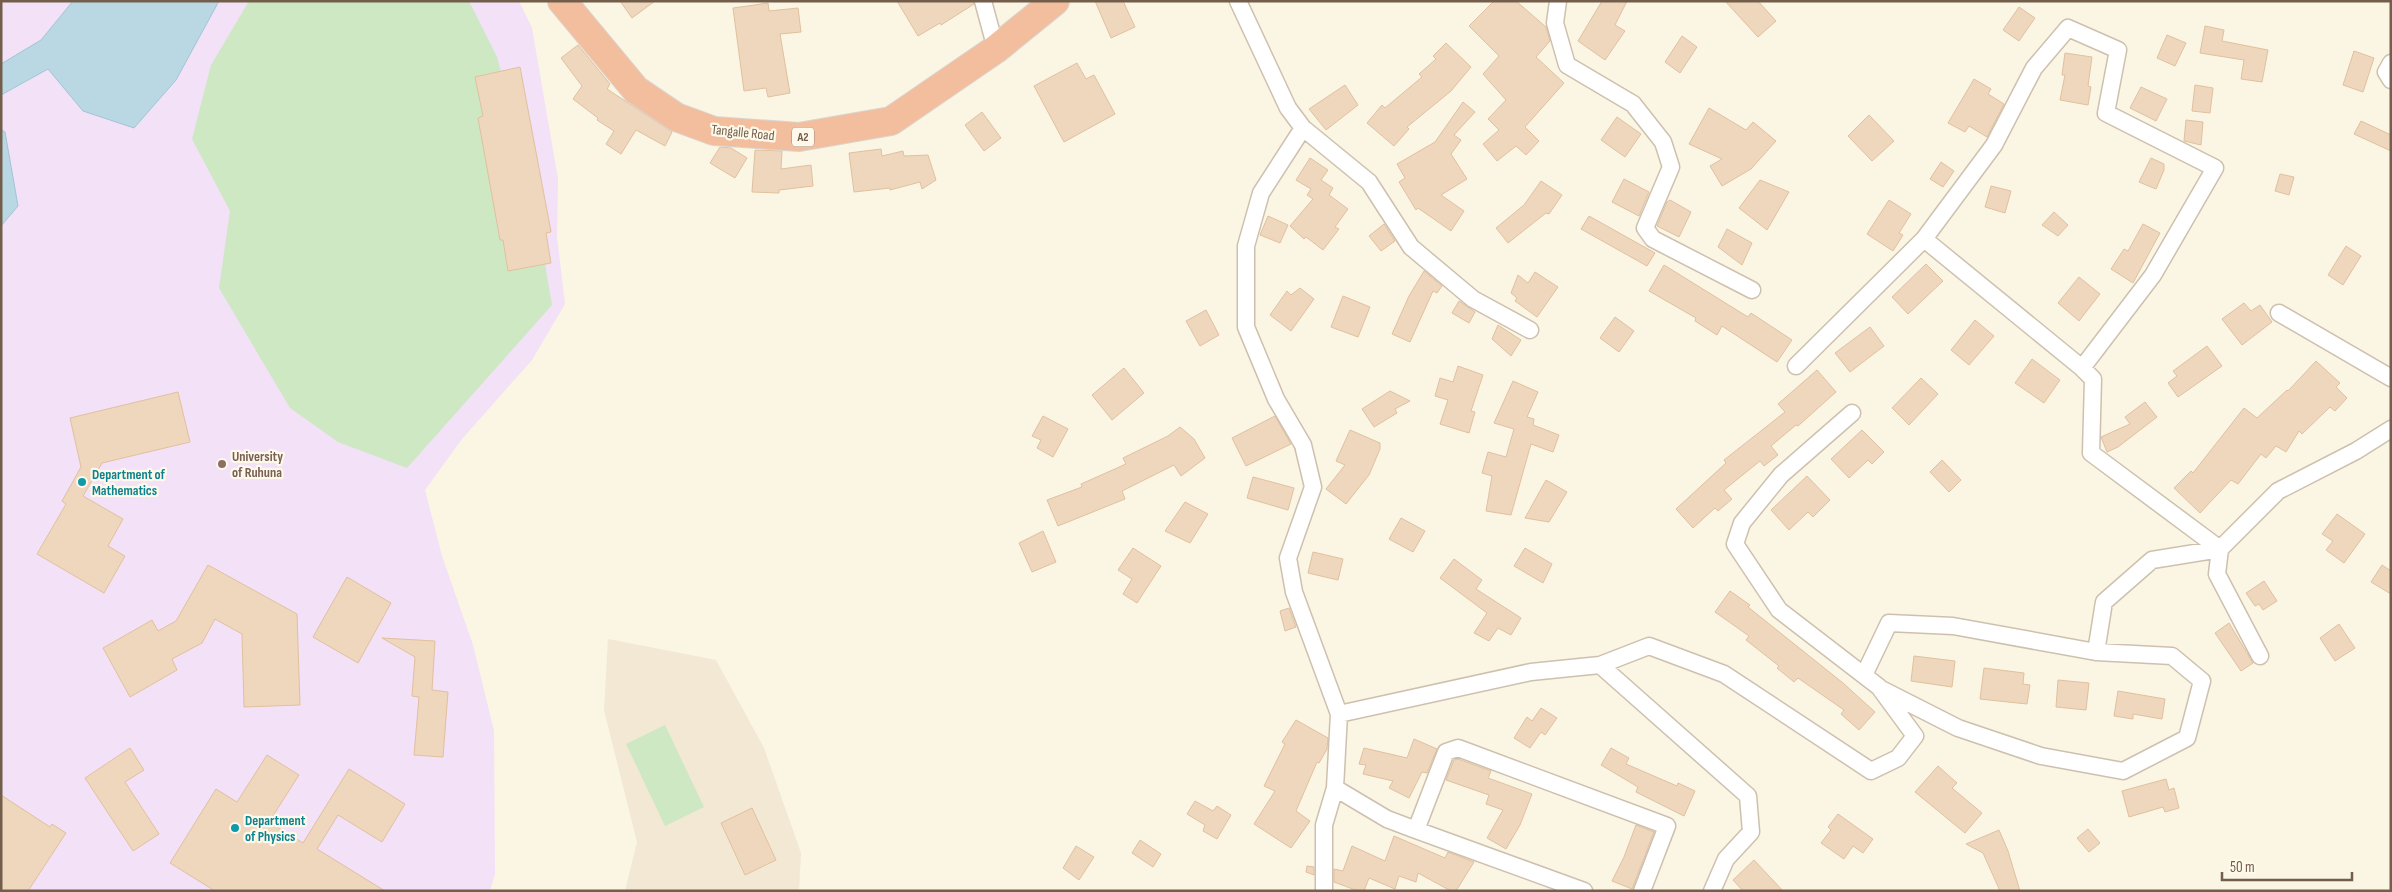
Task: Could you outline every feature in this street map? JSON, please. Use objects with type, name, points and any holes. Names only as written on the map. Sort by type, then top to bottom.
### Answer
[{"type":"highway","name":"Tangalle Road","points":[[562,1],[636,90],[676,116],[714,131],[799,138],[891,121],[996,49],[1055,1]]},
{"type":"street","points":[[983,1],[996,49]]},
{"type":"street","points":[[1238,1],[1288,108],[1303,128],[1369,182],[1411,247],[1473,299],[1530,330]]},
{"type":"street","points":[[1558,1],[1555,24],[1567,65],[1633,104],[1663,142],[1671,167],[1645,228],[1653,239],[1752,290]]},
{"type":"street","points":[[1796,366],[1924,239],[1994,145],[2034,68],[2068,28],[2118,50],[2106,113],[2215,168],[2153,275],[2082,368]]},
{"type":"street","points":[[2391,63],[2386,72],[2391,80]]},
{"type":"street","points":[[1303,128],[1262,193],[1246,246],[1246,327],[1276,399],[1303,445],[1314,487],[1288,558],[1294,592],[1339,714],[1335,788],[1324,824],[1324,891]]},
{"type":"street","points":[[1924,239],[2082,368],[2092,379],[2091,453],[2220,549]]},
{"type":"street","points":[[2279,313],[2391,378]]},
{"type":"street","points":[[1852,413],[1781,475],[1742,522],[1735,544],[1779,610],[1879,687],[1958,728],[2041,756],[2123,771],[2187,738],[2202,681],[2172,656],[2096,652],[1953,626],[1889,623],[1864,675]]},
{"type":"street","points":[[2096,652],[2104,602],[2152,560],[2220,549],[2278,491],[2356,451],[2391,429]]},
{"type":"street","points":[[2220,549],[2217,574],[2260,656]]},
{"type":"street","points":[[1339,714],[1530,672],[1600,665],[1649,646],[1724,674],[1871,771],[1898,758],[1915,736],[1879,687]]},
{"type":"street","points":[[1600,665],[1748,796],[1752,832],[1726,859],[1712,891]]},
{"type":"street","points":[[1416,830],[1446,752],[1458,748],[1668,826],[1642,891]]},
{"type":"street","points":[[1335,788],[1387,819],[1584,891]]},
{"type":"shaded area","name":"University of Ruhuna","points":[[1,1],[519,1],[532,28],[558,179],[557,237],[565,304],[532,360],[462,439],[425,490],[442,556],[473,645],[494,731],[495,874],[490,891],[1,891]]},
{"type":"shaded area","points":[[608,639],[716,660],[764,748],[801,853],[799,891],[625,891],[637,842],[604,710]]},
{"type":"green space","points":[[249,1],[469,1],[497,57],[533,195],[552,305],[407,468],[338,442],[290,408],[219,288],[230,211],[192,139],[211,65]]},
{"type":"green space","points":[[665,725],[704,807],[665,826],[626,744]]},
{"type":"water","points":[[73,1],[219,1],[176,80],[134,128],[83,111],[48,69],[1,95],[1,64],[41,40]]},
{"type":"water","points":[[1,129],[5,132],[18,206],[1,226]]},
{"type":"building","points":[[620,1],[655,1],[632,18]]},
{"type":"building","points":[[897,1],[973,1],[974,4],[941,25],[940,23],[918,36]]},
{"type":"building","points":[[1095,1],[1123,1],[1135,27],[1111,38]]},
{"type":"building","points":[[1494,1],[1516,1],[1546,27],[1550,41],[1536,57],[1564,83],[1525,127],[1539,141],[1526,155],[1516,146],[1497,161],[1483,144],[1499,130],[1488,119],[1506,100],[1483,74],[1499,56],[1469,26]]},
{"type":"building","points":[[1602,1],[1627,1],[1615,25],[1625,31],[1605,60],[1578,41]]},
{"type":"building","points":[[1725,1],[1758,1],[1776,21],[1758,37]]},
{"type":"building","points":[[768,3],[769,11],[798,8],[801,32],[780,34],[790,93],[768,97],[766,88],[744,91],[733,8]]},
{"type":"building","points":[[2019,7],[2035,18],[2019,41],[2003,30]]},
{"type":"building","points":[[2205,26],[2224,30],[2222,41],[2268,50],[2262,82],[2241,79],[2244,60],[2200,53]]},
{"type":"building","points":[[2167,35],[2186,43],[2175,66],[2157,58]]},
{"type":"building","points":[[1682,36],[1697,47],[1680,73],[1665,62]]},
{"type":"building","points":[[1446,43],[1471,67],[1451,91],[1407,127],[1409,129],[1394,146],[1367,123],[1382,105],[1385,108],[1422,77],[1419,74],[1436,59],[1433,56]]},
{"type":"building","points":[[578,45],[610,84],[607,89],[672,132],[665,146],[636,130],[621,154],[606,144],[614,131],[597,120],[598,118],[573,99],[582,86],[561,58]]},
{"type":"building","points":[[2354,51],[2374,58],[2363,92],[2343,85]]},
{"type":"building","points":[[2065,53],[2092,57],[2088,86],[2091,87],[2088,105],[2060,100],[2065,75],[2062,75]]},
{"type":"building","points":[[1077,63],[1086,79],[1094,75],[1115,114],[1064,142],[1034,86]]},
{"type":"building","points":[[520,67],[551,232],[546,233],[551,263],[508,271],[503,240],[500,240],[478,118],[483,116],[475,77]]},
{"type":"building","points":[[1974,79],[1991,89],[1988,94],[2004,104],[1987,137],[1969,126],[1965,132],[1948,123]]},
{"type":"building","points":[[1345,85],[1358,105],[1326,130],[1309,109]]},
{"type":"building","points":[[2195,85],[2213,88],[2210,113],[2192,111]]},
{"type":"building","points":[[2141,87],[2167,99],[2156,121],[2130,108]]},
{"type":"building","points":[[1463,102],[1475,112],[1454,135],[1461,140],[1451,154],[1467,179],[1441,195],[1464,211],[1451,231],[1418,208],[1416,210],[1399,182],[1405,178],[1397,164],[1435,142]]},
{"type":"building","points":[[1709,108],[1746,130],[1753,122],[1776,141],[1751,169],[1722,186],[1710,166],[1722,159],[1689,144]]},
{"type":"building","points":[[982,112],[1001,138],[984,151],[965,125]]},
{"type":"building","points":[[1869,115],[1894,141],[1872,161],[1848,136]]},
{"type":"building","points":[[1617,117],[1641,134],[1625,157],[1601,140]]},
{"type":"building","points":[[2186,120],[2203,122],[2201,145],[2184,141]]},
{"type":"building","points":[[2361,121],[2391,135],[2391,151],[2354,134]]},
{"type":"building","points":[[720,147],[731,148],[747,158],[735,178],[710,163]]},
{"type":"building","points":[[881,149],[882,156],[903,151],[904,156],[928,155],[936,180],[922,189],[920,182],[890,190],[890,188],[854,192],[849,153]]},
{"type":"building","points":[[755,150],[782,151],[781,169],[811,165],[813,186],[779,190],[779,193],[752,192]]},
{"type":"building","points":[[1310,158],[1328,170],[1321,180],[1333,188],[1329,195],[1348,209],[1335,227],[1339,229],[1323,250],[1306,237],[1304,239],[1290,226],[1313,199],[1307,195],[1311,189],[1296,180]]},
{"type":"building","points":[[2151,158],[2164,164],[2164,170],[2156,189],[2139,182]]},
{"type":"building","points":[[1941,162],[1954,171],[1943,187],[1930,179]]},
{"type":"building","points":[[2280,174],[2294,177],[2289,195],[2275,191]]},
{"type":"building","points":[[1624,179],[1649,192],[1639,216],[1612,202]]},
{"type":"building","points":[[1760,180],[1789,192],[1767,230],[1739,208]]},
{"type":"building","points":[[1541,181],[1562,195],[1549,214],[1546,213],[1508,243],[1496,228],[1524,205]]},
{"type":"building","points":[[1991,186],[2011,191],[2005,213],[1985,207]]},
{"type":"building","points":[[1670,200],[1691,212],[1679,237],[1657,226],[1667,202]]},
{"type":"building","points":[[1889,200],[1911,214],[1899,233],[1903,235],[1893,251],[1867,234]]},
{"type":"building","points":[[2054,212],[2068,225],[2058,236],[2042,225]]},
{"type":"building","points":[[1268,216],[1288,225],[1280,243],[1260,235]]},
{"type":"building","points":[[1589,216],[1655,253],[1647,266],[1581,229]]},
{"type":"building","points":[[1384,224],[1395,241],[1381,251],[1369,236]]},
{"type":"building","points":[[2143,224],[2160,233],[2133,283],[2111,269],[2124,249],[2128,251]]},
{"type":"building","points":[[1727,229],[1752,243],[1742,265],[1718,247]]},
{"type":"building","points":[[2346,246],[2361,256],[2343,285],[2328,275]]},
{"type":"building","points":[[1926,264],[1943,281],[1908,314],[1892,297]]},
{"type":"building","points":[[1664,265],[1748,317],[1751,313],[1792,340],[1777,362],[1722,326],[1717,335],[1695,321],[1696,318],[1649,291]]},
{"type":"building","points":[[1424,271],[1442,286],[1437,293],[1433,291],[1410,342],[1392,334],[1409,296]]},
{"type":"building","points":[[1535,272],[1558,287],[1537,317],[1515,301],[1517,298],[1511,293],[1518,275],[1528,283]]},
{"type":"building","points":[[2079,277],[2100,294],[2079,321],[2058,303]]},
{"type":"building","points":[[1300,288],[1314,299],[1291,331],[1270,315],[1287,291],[1291,295]]},
{"type":"building","points":[[1343,296],[1370,307],[1358,337],[1331,327]]},
{"type":"building","points":[[1459,301],[1475,312],[1469,323],[1452,313]]},
{"type":"building","points":[[2244,303],[2251,311],[2260,305],[2272,322],[2242,345],[2222,319]]},
{"type":"building","points":[[1206,310],[1219,335],[1200,346],[1186,321]]},
{"type":"building","points":[[1615,317],[1634,331],[1619,352],[1600,338]]},
{"type":"building","points":[[1975,320],[1994,336],[1969,365],[1951,350]]},
{"type":"building","points":[[1498,325],[1521,340],[1511,356],[1492,339]]},
{"type":"building","points":[[1870,327],[1884,346],[1850,372],[1835,353]]},
{"type":"building","points":[[2207,346],[2222,366],[2178,397],[2168,383],[2177,376],[2173,371]]},
{"type":"building","points":[[2032,359],[2060,380],[2044,403],[2015,383]]},
{"type":"building","points":[[2316,361],[2340,383],[2336,387],[2347,398],[2335,411],[2330,407],[2302,434],[2299,431],[2286,452],[2276,446],[2266,458],[2261,454],[2238,484],[2231,480],[2200,513],[2174,488],[2191,471],[2193,473],[2244,408],[2257,418],[2288,391]]},
{"type":"building","points":[[1458,366],[1483,375],[1471,411],[1475,412],[1469,433],[1440,424],[1448,400],[1435,396],[1440,378],[1453,382]]},
{"type":"building","points":[[1124,368],[1144,393],[1112,420],[1092,395]]},
{"type":"building","points":[[1817,370],[1836,392],[1798,426],[1796,425],[1771,446],[1778,455],[1764,466],[1760,461],[1724,490],[1732,499],[1718,511],[1715,508],[1693,528],[1676,509],[1726,463],[1724,460],[1785,412],[1778,404]]},
{"type":"building","points":[[1921,378],[1938,394],[1909,425],[1892,408]]},
{"type":"building","points":[[1513,381],[1538,392],[1527,417],[1534,419],[1533,425],[1559,435],[1553,452],[1531,444],[1511,515],[1486,511],[1492,476],[1482,473],[1488,452],[1506,457],[1514,429],[1494,423]]},
{"type":"building","points":[[1390,391],[1410,401],[1395,409],[1397,413],[1374,427],[1362,409]]},
{"type":"building","name":"Department of Mathematics","points":[[178,392],[190,442],[102,463],[83,496],[123,519],[108,546],[125,556],[104,593],[37,554],[66,504],[62,501],[81,467],[70,418]]},
{"type":"building","points":[[2145,402],[2157,417],[2118,447],[2107,452],[2101,437],[2130,424],[2125,417]]},
{"type":"building","points":[[1043,416],[1068,429],[1053,457],[1037,448],[1041,440],[1032,436]]},
{"type":"building","points":[[1275,416],[1291,444],[1246,466],[1232,438]]},
{"type":"building","points":[[1180,427],[1194,439],[1205,458],[1181,476],[1174,465],[1122,491],[1125,499],[1058,526],[1047,500],[1082,487],[1081,484],[1126,464],[1123,458],[1168,436]]},
{"type":"building","points":[[1350,430],[1380,443],[1380,449],[1369,475],[1346,504],[1326,489],[1345,465],[1336,461]]},
{"type":"building","points":[[1862,430],[1884,452],[1872,464],[1868,460],[1849,478],[1831,459]]},
{"type":"building","points":[[1942,460],[1961,480],[1949,492],[1930,472]]},
{"type":"building","points":[[1807,476],[1830,500],[1813,517],[1808,512],[1789,530],[1771,510]]},
{"type":"building","points":[[1253,477],[1294,488],[1288,510],[1247,498]]},
{"type":"building","points":[[1546,480],[1567,492],[1549,522],[1525,518]]},
{"type":"building","points":[[1185,502],[1208,514],[1190,543],[1165,531]]},
{"type":"building","points":[[2337,514],[2365,534],[2344,563],[2326,550],[2333,541],[2322,534]]},
{"type":"building","points":[[1401,518],[1425,531],[1413,552],[1389,539]]},
{"type":"building","points":[[1043,531],[1056,562],[1032,572],[1019,543]]},
{"type":"building","points":[[1133,548],[1161,566],[1137,603],[1123,594],[1132,579],[1118,570]]},
{"type":"building","points":[[1525,548],[1552,564],[1543,583],[1514,566]]},
{"type":"building","points":[[1313,552],[1343,559],[1338,580],[1308,573]]},
{"type":"building","points":[[1454,559],[1482,580],[1476,589],[1521,618],[1511,635],[1498,628],[1489,641],[1474,633],[1487,613],[1440,578]]},
{"type":"building","points":[[208,565],[297,614],[300,705],[244,707],[242,634],[215,619],[202,643],[172,659],[177,670],[130,697],[103,648],[152,620],[158,631],[176,621]]},
{"type":"building","points":[[2382,565],[2391,571],[2391,594],[2371,582]]},
{"type":"building","points":[[347,577],[391,603],[358,663],[313,637]]},
{"type":"building","points":[[2264,581],[2277,601],[2263,610],[2259,604],[2255,606],[2246,593]]},
{"type":"building","points":[[1730,591],[1750,605],[1748,607],[1843,683],[1875,712],[1859,730],[1841,714],[1844,710],[1798,678],[1794,682],[1777,668],[1779,666],[1746,640],[1749,636],[1715,612]]},
{"type":"building","points":[[1289,608],[1296,627],[1285,631],[1280,611]]},
{"type":"building","points":[[2229,623],[2253,663],[2241,671],[2215,633]]},
{"type":"building","points":[[2339,624],[2355,648],[2335,661],[2320,638]]},
{"type":"building","points":[[382,638],[435,641],[432,690],[448,692],[443,757],[414,755],[419,697],[412,696],[415,657]]},
{"type":"building","points":[[1914,656],[1955,661],[1952,687],[1911,681]]},
{"type":"building","points":[[1984,668],[2024,673],[2023,684],[2030,685],[2027,704],[1980,699]]},
{"type":"building","points":[[2058,680],[2089,683],[2086,710],[2056,707]]},
{"type":"building","points":[[2118,691],[2165,699],[2162,719],[2133,714],[2133,719],[2114,716]]},
{"type":"building","points":[[1541,708],[1557,718],[1545,735],[1541,732],[1530,748],[1514,738],[1527,717],[1532,721]]},
{"type":"building","points":[[1296,720],[1328,738],[1327,749],[1319,763],[1317,762],[1296,811],[1310,821],[1291,848],[1254,824],[1275,791],[1264,786],[1285,744],[1282,742]]},
{"type":"building","points":[[1414,739],[1437,749],[1427,773],[1422,772],[1409,798],[1389,788],[1393,781],[1363,774],[1366,765],[1359,764],[1364,748],[1407,758]]},
{"type":"building","points":[[130,748],[144,770],[125,782],[159,834],[133,851],[85,778]]},
{"type":"building","points":[[1611,748],[1629,758],[1626,764],[1677,786],[1678,783],[1695,791],[1684,816],[1636,792],[1638,787],[1601,765]]},
{"type":"building","name":"Department of Physics","points":[[267,755],[299,775],[269,822],[303,843],[349,769],[405,804],[382,842],[338,815],[317,849],[385,891],[215,891],[170,863],[216,789],[237,802]]},
{"type":"building","points":[[1458,759],[1491,771],[1488,778],[1532,794],[1520,825],[1506,849],[1487,838],[1503,810],[1486,804],[1489,795],[1446,780],[1454,760]]},
{"type":"building","points":[[1938,766],[1957,783],[1952,788],[1982,813],[1965,833],[1915,792]]},
{"type":"building","points":[[2166,779],[2169,790],[2174,788],[2179,808],[2165,812],[2163,807],[2129,817],[2122,791]]},
{"type":"building","points":[[1,795],[50,827],[52,824],[66,833],[28,891],[1,891]]},
{"type":"building","points":[[1195,801],[1213,811],[1217,806],[1231,815],[1217,839],[1203,831],[1205,825],[1187,814]]},
{"type":"building","points":[[752,808],[776,860],[745,875],[721,823]]},
{"type":"building","points":[[1838,814],[1873,839],[1863,853],[1853,846],[1844,859],[1821,843],[1831,830],[1828,827]]},
{"type":"building","points":[[1636,825],[1654,832],[1632,889],[1612,881],[1624,857]]},
{"type":"building","points":[[2088,829],[2100,843],[2089,852],[2077,838]]},
{"type":"building","points":[[1999,830],[2008,851],[2020,891],[2000,891],[1983,853],[1966,844]]},
{"type":"building","points":[[1394,836],[1445,858],[1448,852],[1474,862],[1456,891],[1451,891],[1418,873],[1416,882],[1399,876],[1395,889],[1369,878],[1364,891],[1358,891],[1334,882],[1334,869],[1343,871],[1352,846],[1385,861]]},
{"type":"building","points":[[1140,840],[1161,854],[1153,867],[1132,853]]},
{"type":"building","points":[[1076,846],[1094,857],[1079,880],[1063,868]]},
{"type":"building","points":[[1754,860],[1783,891],[1743,891],[1733,880]]},
{"type":"building","points":[[1307,866],[1314,867],[1314,875],[1306,872]]},
{"type":"place","name":"University of Ruhuna","points":[[222,464]]},
{"type":"place","name":"Department of Mathematics","points":[[82,482]]},
{"type":"place","name":"Department of Physics","points":[[235,828]]}]
